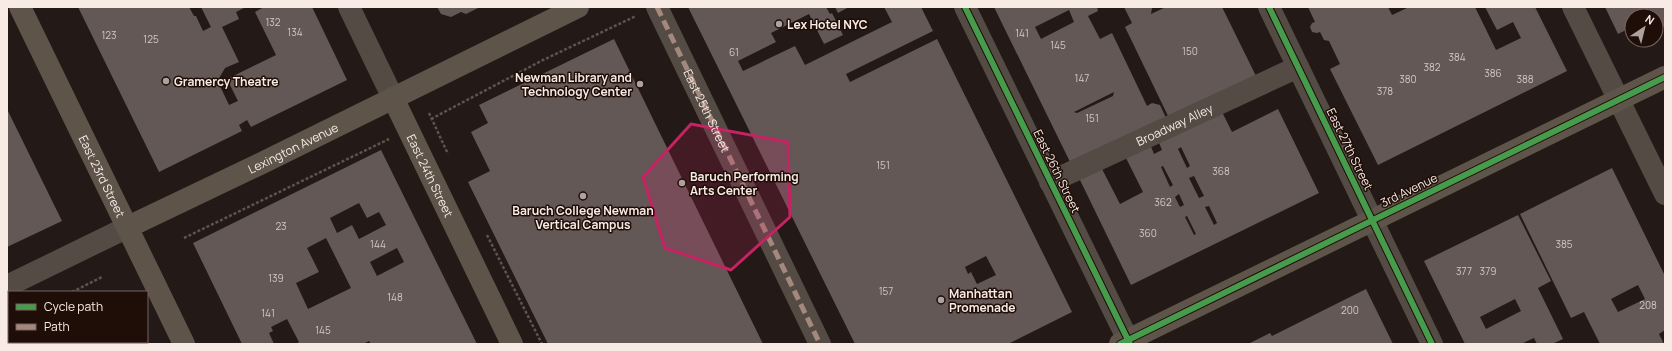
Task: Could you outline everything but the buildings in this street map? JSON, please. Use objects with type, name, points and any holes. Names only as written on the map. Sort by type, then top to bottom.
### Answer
[{"type":"main road","name":"East 23rd Street","points":[[20,7],[184,344]]},
{"type":"main road","name":"Lexington Avenue","points":[[128,227],[578,7]]},
{"type":"main road","name":"3rd Avenue","points":[[1126,343],[1372,220],[1665,77]]},
{"type":"main road","name":"East 24th Street","points":[[394,98],[512,344]]},
{"type":"street","name":"East 24th Street","points":[[349,7],[394,98]]},
{"type":"street","name":"East 26th Street","points":[[965,7],[1126,343]]},
{"type":"street","name":"East 27th Street","points":[[1269,7],[1432,344]]},
{"type":"street","points":[[1574,7],[1665,194]]},
{"type":"street","name":"East 25th Street","points":[[648,10],[820,344]]},
{"type":"street","name":"Broadway Alley","points":[[1050,182],[1298,67]]},
{"type":"street","name":"Lexington Avenue","points":[[7,286],[128,227]]},
{"type":"path","points":[[427,122],[542,60],[648,10]]},
{"type":"path","points":[[429,113],[451,160]]},
{"type":"path","points":[[184,238],[392,137]]},
{"type":"path","points":[[485,230],[542,344]]},
{"type":"path","points":[[74,291],[102,277]]},
{"type":"highlighted area","points":[[691,124],[788,142],[790,217],[731,270],[665,248],[643,177]]},
{"type":"marked path","points":[[657,7],[820,344]]},
{"type":"cycle path","points":[[965,7],[1130,344]]},
{"type":"cycle path","points":[[1269,7],[1432,344]]},
{"type":"cycle path","points":[[1120,344],[1665,77]]},
{"type":"place","name":"Lex Hotel NYC","points":[[779,24]]},
{"type":"place","name":"Gramercy Theatre","points":[[166,81]]},
{"type":"place","name":"Newman Library and Technology Center","points":[[640,84]]},
{"type":"place","name":"Baruch Performing Arts Center","points":[[682,183]]},
{"type":"place","name":"Baruch College Newman Vertical Campus","points":[[583,196]]},
{"type":"place","name":"Manhattan Promenade","points":[[941,300]]}]
